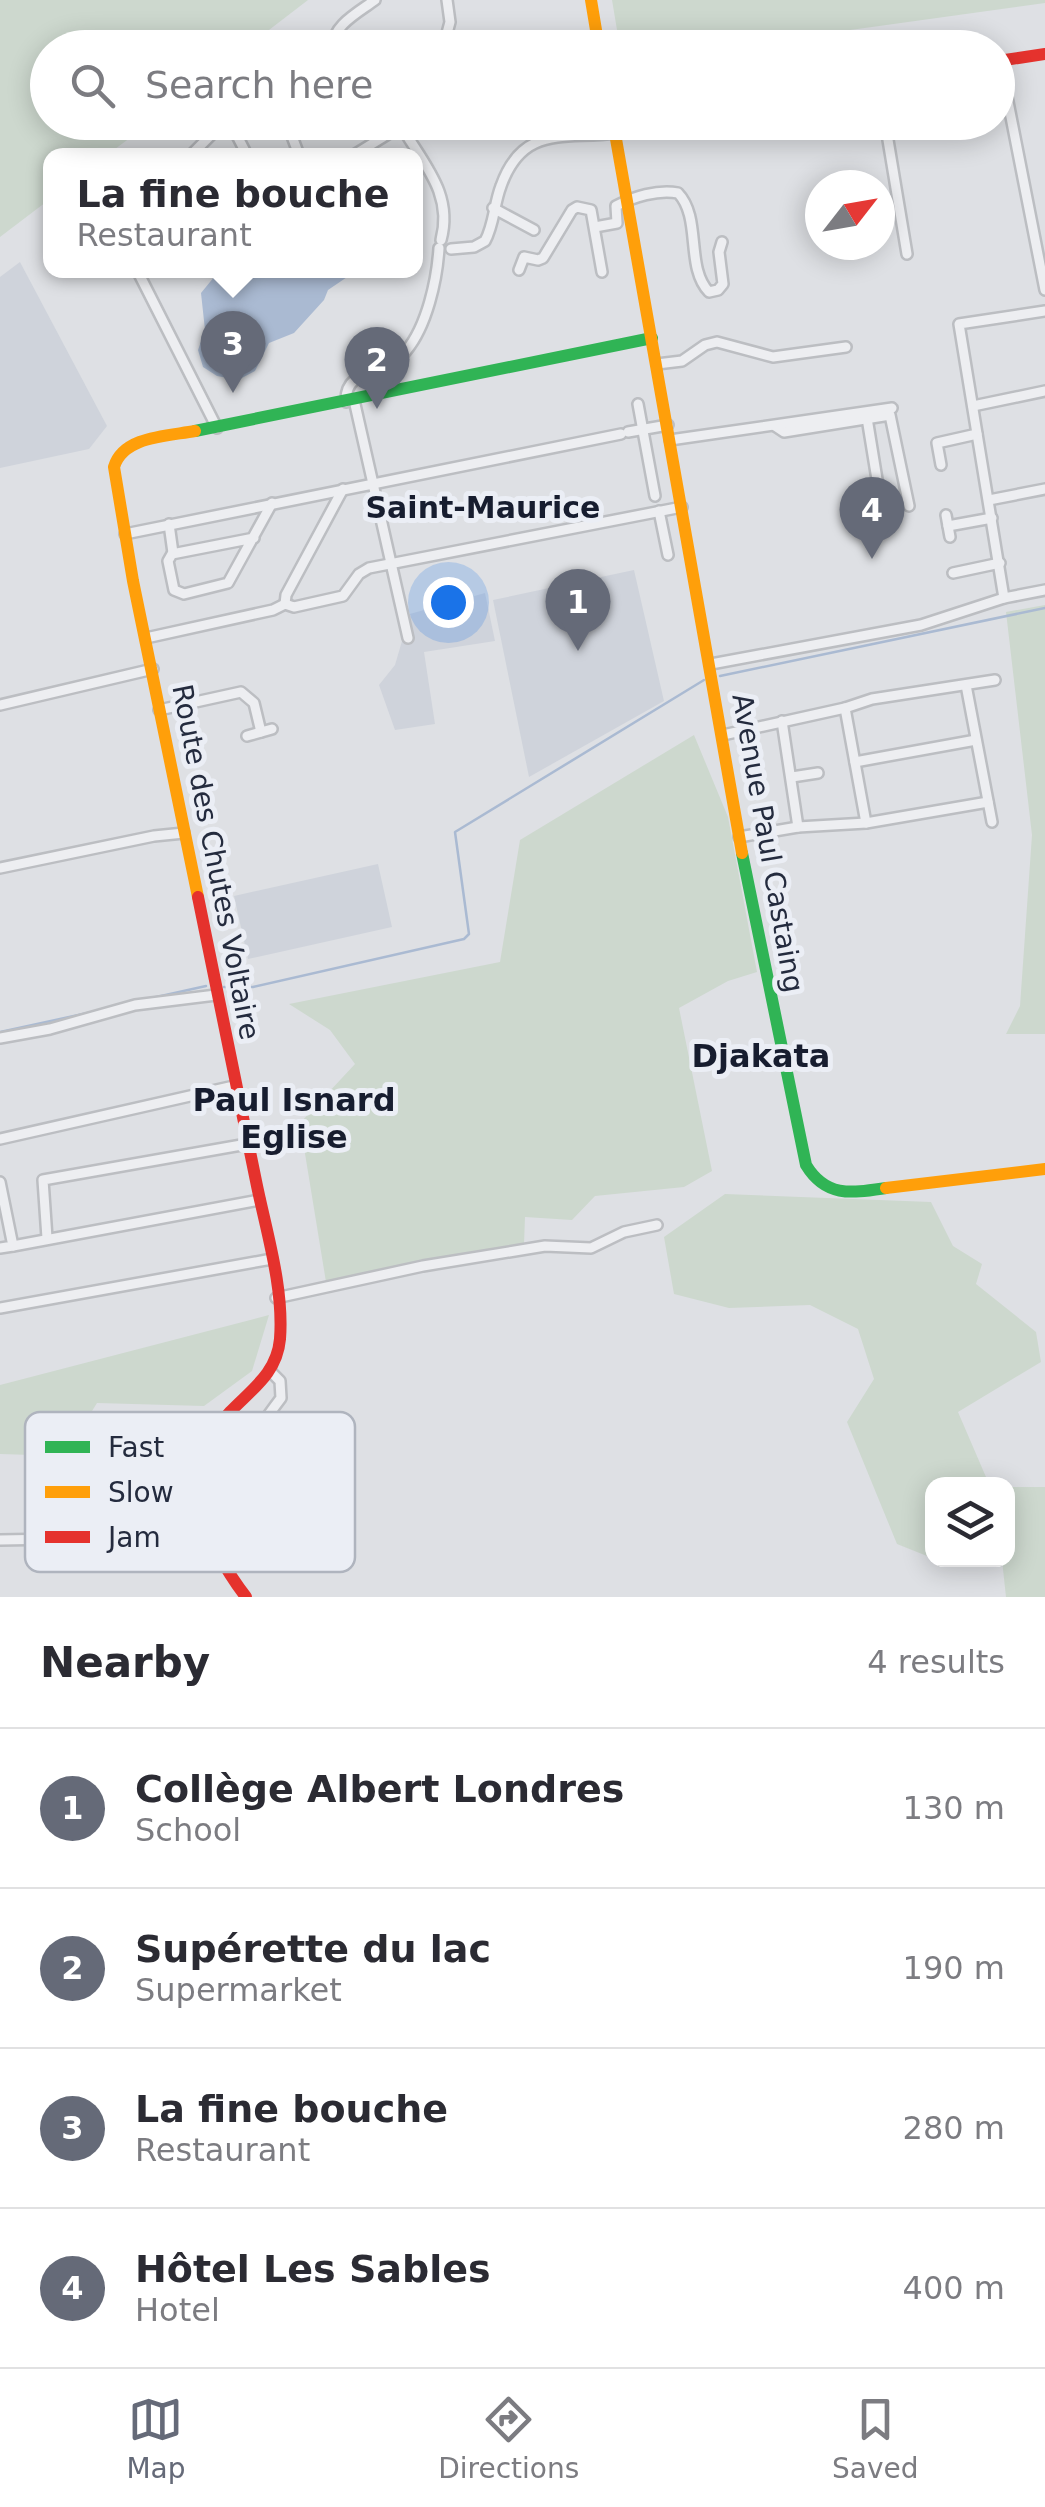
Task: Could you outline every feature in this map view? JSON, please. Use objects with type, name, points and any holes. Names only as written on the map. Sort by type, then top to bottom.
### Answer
[{"type":"street","points":[[338,30],[375,0]]},
{"type":"street","points":[[447,0],[448,30]]},
{"type":"street","points":[[591,0],[597,30]]},
{"type":"street","points":[[1015,59],[1045,54]]},
{"type":"street","points":[[447,245],[478,246],[485,240],[508,170],[545,140]]},
{"type":"street","name":"Avenue Paul Castaing","points":[[616,140],[739,837],[806,1165],[816,1181],[830,1190],[860,1193],[1045,1168]]},
{"type":"street","points":[[888,140],[907,254]]},
{"type":"street","points":[[1015,140],[1045,290]]},
{"type":"street","points":[[408,638],[356,399],[346,390],[350,381],[399,358],[420,327],[447,245],[440,186],[423,160]]},
{"type":"street","points":[[595,227],[617,223],[616,206],[628,200],[670,191],[681,196],[700,280],[709,292],[723,284],[719,252],[722,242]]},
{"type":"street","points":[[520,270],[524,257],[543,258],[577,207],[590,210],[602,272]]},
{"type":"street","points":[[493,208],[534,230]]},
{"type":"street","points":[[141,278],[217,428],[652,338]]},
{"type":"street","points":[[1004,598],[960,324],[1045,311]]},
{"type":"street","points":[[657,364],[682,361],[705,345],[717,342],[774,357],[846,347]]},
{"type":"street","points":[[356,399],[373,372]]},
{"type":"street","points":[[973,406],[1045,391]]},
{"type":"street","points":[[638,404],[655,496]]},
{"type":"street","points":[[125,534],[641,430],[775,426],[892,408]]},
{"type":"street","points":[[775,426],[784,432],[890,414],[909,506]]},
{"type":"street","points":[[867,418],[882,510]]},
{"type":"street","name":"Route des Chutes Voltaire","points":[[217,428],[138,442],[116,457],[114,473],[234,1086],[272,1259],[280,1338],[270,1371]]},
{"type":"street","points":[[941,466],[937,443],[978,434]]},
{"type":"street","points":[[286,604],[286,595],[342,489]]},
{"type":"street","points":[[988,500],[1045,489]]},
{"type":"street","points":[[169,524],[173,553],[168,561],[174,590],[182,594],[203,590],[228,583],[272,503]]},
{"type":"street","points":[[146,638],[286,604],[294,607],[343,596],[364,570],[682,507]]},
{"type":"street","points":[[659,511],[668,555]]},
{"type":"street","points":[[948,526],[992,518]]},
{"type":"street","points":[[173,553],[254,538]]},
{"type":"street","points":[[953,573],[1000,563]]},
{"type":"street","points":[[710,664],[921,625],[1004,598],[1045,590]]},
{"type":"street","points":[[0,705],[153,669]]},
{"type":"street","points":[[723,734],[872,699],[996,680]]},
{"type":"street","points":[[966,685],[992,822]]},
{"type":"street","points":[[160,710],[241,692],[254,702],[267,731],[247,736]]},
{"type":"street","points":[[846,708],[866,823]]},
{"type":"street","points":[[782,720],[798,826]]},
{"type":"street","points":[[855,762],[976,740]]},
{"type":"street","points":[[792,777],[818,773]]},
{"type":"street","points":[[739,837],[798,826],[866,823],[988,802]]},
{"type":"street","points":[[0,868],[184,833]]},
{"type":"street","points":[[0,1038],[50,1029],[135,1004],[216,994]]},
{"type":"street","points":[[0,1139],[234,1086]]},
{"type":"street","points":[[48,1238],[42,1180],[246,1144]]},
{"type":"street","points":[[0,1182],[13,1246]]},
{"type":"street","points":[[0,1248],[260,1200]]},
{"type":"street","points":[[276,1298],[423,1266],[545,1246],[591,1248],[624,1232],[657,1225]]},
{"type":"street","points":[[0,1308],[272,1259]]},
{"type":"street","points":[[231,1412],[270,1371],[283,1390],[271,1412]]},
{"type":"street","points":[[0,1540],[25,1539]]},
{"type":"street","points":[[228,1572],[246,1597]]},
{"type":"shaded area","points":[[0,0],[308,0],[269,30],[30,30],[30,140],[127,140],[116,148],[43,148],[43,204],[0,237]]},
{"type":"shaded area","points":[[612,0],[1045,0],[850,30],[617,30]]},
{"type":"shaded area","points":[[20,262],[107,426],[89,449],[0,468],[0,277]]},
{"type":"shaded area","points":[[634,570],[664,701],[529,777],[493,600]]},
{"type":"shaded area","points":[[485,593],[495,641],[424,652],[435,724],[395,730],[379,685],[395,665],[402,641],[399,617]]},
{"type":"shaded area","points":[[1045,605],[1045,1034],[1006,1034],[1020,1006],[1032,835],[1006,612]]},
{"type":"shaded area","points":[[694,735],[728,817],[757,972],[728,981],[679,1008],[712,1171],[684,1187],[595,1196],[572,1220],[525,1217],[524,1244],[426,1259],[326,1282],[300,1123],[355,1064],[330,1030],[289,1004],[500,962],[520,840]]},
{"type":"shaded area","points":[[378,864],[392,927],[248,959],[234,896]]},
{"type":"shaded area","points":[[725,1194],[931,1202],[953,1246],[982,1264],[976,1284],[1036,1332],[1041,1362],[958,1412],[986,1477],[925,1477],[925,1555],[897,1544],[847,1422],[874,1379],[858,1329],[810,1305],[729,1308],[674,1294],[664,1237]]},
{"type":"shaded area","points":[[269,1315],[252,1371],[204,1406],[97,1403],[91,1412],[25,1412],[25,1455],[0,1454],[0,1385]]},
{"type":"shaded area","points":[[1015,1487],[1045,1487],[1045,1597],[1006,1597],[1003,1567],[1015,1567]]},
{"type":"water","points":[[213,278],[346,278],[328,290],[324,300],[294,333],[269,343],[255,371],[238,380],[217,376],[203,367],[198,350],[205,330],[201,293]]},
{"type":"waterway","points":[[720,676],[1045,608]]},
{"type":"waterway","points":[[224,987],[253,987],[464,939],[469,934],[455,832],[704,680]]},
{"type":"waterway","points":[[143,1000],[206,986]]},
{"type":"waterway","points":[[0,1032],[106,1009]]},
{"type":"traffic: fast","points":[[195,431],[652,338]]},
{"type":"traffic: fast","points":[[742,853],[806,1165],[822,1183],[841,1191],[886,1188]]},
{"type":"traffic: slow","points":[[591,0],[596,30]]},
{"type":"traffic: slow","points":[[616,140],[742,853]]},
{"type":"traffic: slow","points":[[195,431],[136,443],[119,457],[114,467],[133,581],[198,897]]},
{"type":"traffic: slow","points":[[886,1188],[1045,1169]]},
{"type":"traffic: jam","points":[[1015,58],[1045,54]]},
{"type":"traffic: jam","points":[[198,897],[273,1259],[281,1319],[274,1362],[230,1412]]},
{"type":"traffic: jam","points":[[229,1572],[246,1597]]},
{"type":"place","name":"La fine bouche","points":[[233,393]]},
{"type":"place","name":"Supérette du lac","points":[[377,409]]},
{"type":"place","name":"Hôtel Les Sables","points":[[872,559]]},
{"type":"place","name":"Collège Albert Londres","points":[[578,651]]},
{"type":"district","name":"Saint-Maurice","points":[[483,507]]},
{"type":"district","name":"Djakata","points":[[761,1056]]},
{"type":"district","name":"Paul Isnard Eglise","points":[[294,1118]]}]
